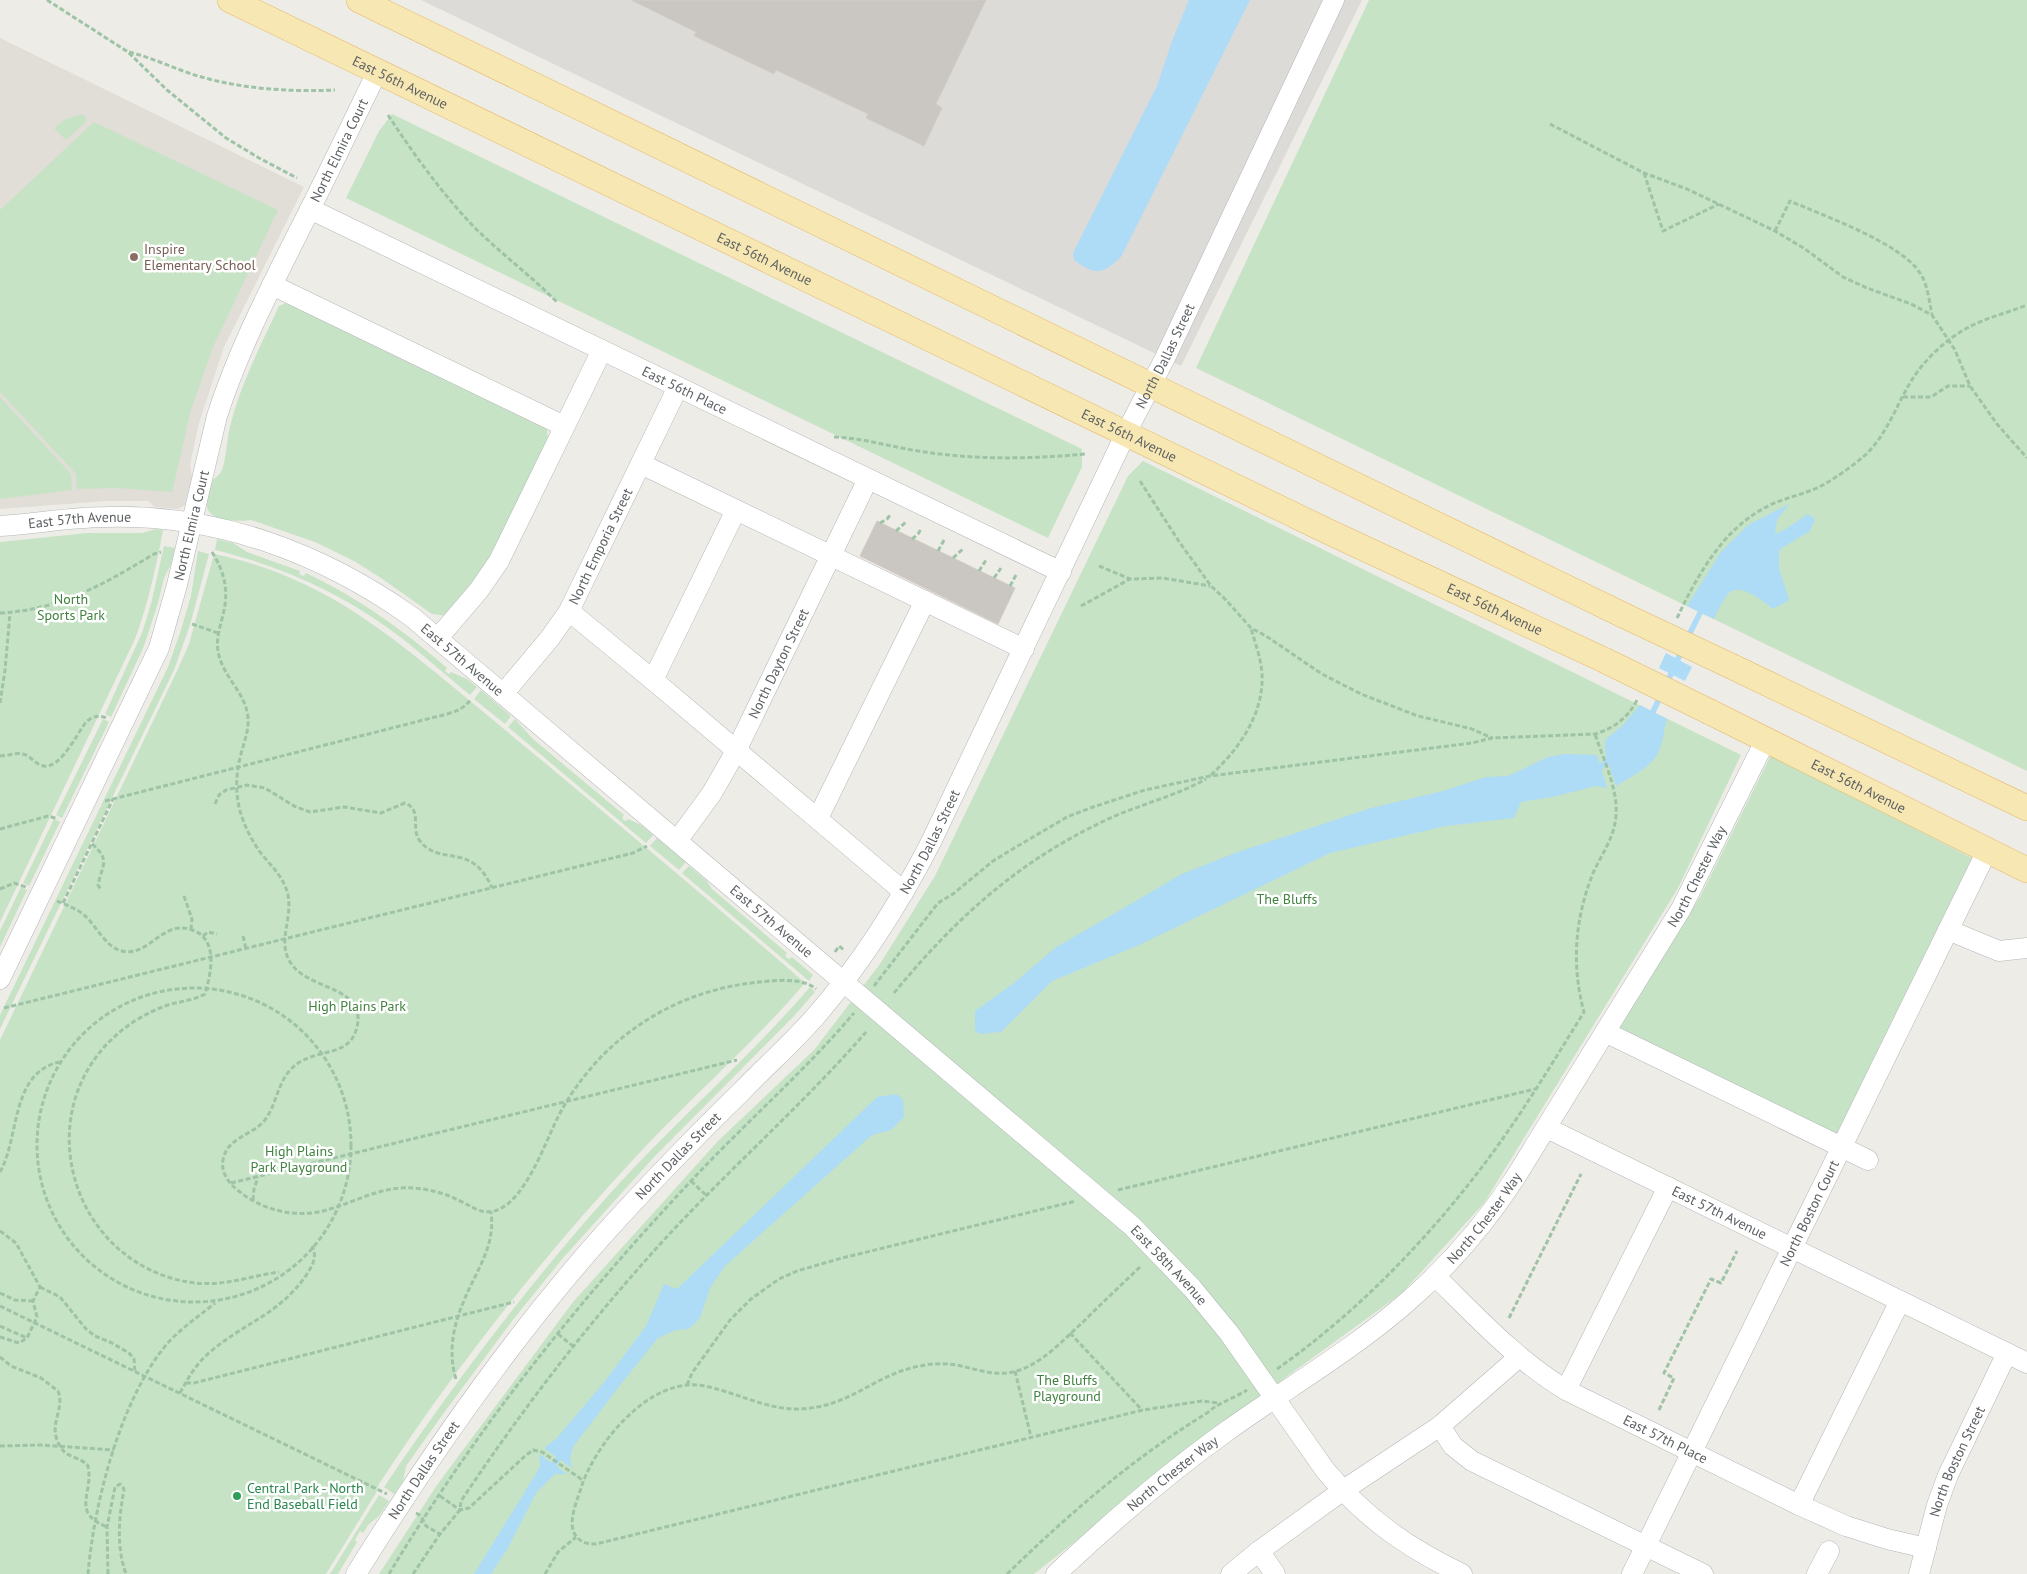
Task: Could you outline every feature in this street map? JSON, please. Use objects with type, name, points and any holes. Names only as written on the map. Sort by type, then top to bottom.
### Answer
[{"type":"main road","name":"East 56th Avenue","points":[[230,0],[1327,531],[1604,660],[2027,870]]},
{"type":"main road","points":[[358,0],[1625,616],[2027,808]]},
{"type":"street","name":"North Dallas Street","points":[[356,1574],[417,1478],[469,1403],[576,1267],[664,1170],[797,1037],[844,982],[864,955],[904,892],[931,842],[1126,433],[1152,385],[1334,0]]},
{"type":"street","name":"North Elmira Court","points":[[0,979],[152,664],[172,608],[215,424],[225,391],[272,284],[378,70]]},
{"type":"street","name":"East 56th Place","points":[[310,209],[1060,572]]},
{"type":"street","points":[[272,284],[564,426]]},
{"type":"street","points":[[438,638],[495,568],[602,350]]},
{"type":"street","name":"North Emporia Street","points":[[503,694],[550,638],[569,611],[678,387]]},
{"type":"street","points":[[641,464],[1024,649]]},
{"type":"street","name":"North Dayton Street","points":[[677,841],[712,793],[736,751],[868,479]]},
{"type":"street","points":[[653,680],[736,510]]},
{"type":"street","name":"East 57th Avenue","points":[[0,526],[67,518],[106,516],[146,517],[192,523],[257,538],[320,562],[376,593],[438,638],[844,982]]},
{"type":"street","points":[[818,818],[925,602]]},
{"type":"street","points":[[569,611],[904,892]]},
{"type":"street","name":"North Chester Way","points":[[1056,1574],[1134,1504],[1199,1451],[1379,1325],[1407,1302],[1435,1276],[1486,1220],[1547,1128],[1685,902],[1766,739]]},
{"type":"street","name":"North Boston Court","points":[[1632,1574],[1987,851]]},
{"type":"street","points":[[1948,930],[1999,951],[2027,948]]},
{"type":"street","name":"East 58th Avenue","points":[[844,982],[1144,1238],[1172,1266],[1211,1310],[1275,1398],[1324,1470],[1342,1491],[1376,1523],[1391,1534],[1422,1554],[1462,1574]]},
{"type":"street","points":[[1605,1032],[1868,1160]]},
{"type":"street","name":"East 57th Avenue","points":[[1547,1128],[2027,1363]]},
{"type":"street","points":[[1566,1390],[1668,1187]]},
{"type":"street","name":"East 57th Place","points":[[1435,1276],[1520,1357],[1566,1390],[1799,1505],[1846,1526],[1887,1539],[1926,1548]]},
{"type":"street","points":[[1799,1505],[1900,1301]]},
{"type":"street","name":"North Boston Street","points":[[1919,1574],[1948,1475],[2007,1353]]},
{"type":"street","points":[[1231,1574],[1258,1551],[1342,1491],[1440,1426],[1520,1357]]},
{"type":"street","points":[[1440,1426],[1453,1446],[1472,1461],[1704,1574]]},
{"type":"street","points":[[1258,1551],[1275,1574]]},
{"type":"street","points":[[1817,1574],[1829,1551]]},
{"type":"path","points":[[47,0],[128,52],[172,94],[226,138],[297,178]]},
{"type":"path","points":[[128,52],[199,76],[233,84],[269,89],[335,90]]},
{"type":"path","points":[[388,115],[431,177],[477,230],[557,302]]},
{"type":"path","points":[[1550,124],[1644,173],[1688,189],[1775,231],[1806,249],[1844,276],[1867,288],[1911,304],[1932,315]]},
{"type":"path","points":[[1644,173],[1663,231],[1720,204]]},
{"type":"path","points":[[1775,231],[1790,201],[1872,238],[1905,257],[1920,274],[1928,295],[1932,315],[1954,350],[1970,386],[1997,424],[2027,458]]},
{"type":"path","points":[[1673,627],[1708,561],[1723,542],[1743,523],[1767,506],[1822,486],[1858,461],[1888,426],[1920,368],[1948,341],[1968,328],[2027,305]]},
{"type":"path","points":[[1902,398],[1931,397],[1948,386],[1970,386]]},
{"type":"path","points":[[834,437],[862,439],[923,452],[990,458],[1037,458],[1086,454]]},
{"type":"path","points":[[1140,481],[1174,535],[1211,586],[1252,628],[1322,674],[1361,694],[1399,710],[1472,728],[1492,738]]},
{"type":"path","points":[[880,523],[887,519],[890,514]]},
{"type":"path","points":[[896,531],[906,522]]},
{"type":"path","points":[[912,538],[921,529]]},
{"type":"path","points":[[938,551],[944,540]]},
{"type":"path","points":[[953,558],[963,549]]},
{"type":"path","points":[[0,613],[10,613],[54,604],[81,595],[160,552]]},
{"type":"path","points":[[212,552],[221,569],[226,588],[225,606],[218,632],[217,648],[223,668],[244,701],[247,712],[247,734],[238,768],[239,807],[247,831],[261,854],[281,878],[286,888],[289,918],[283,940],[287,958],[299,973],[316,984],[339,992],[355,1005],[358,1021],[351,1040],[339,1049],[310,1056],[291,1069],[279,1087],[266,1119],[228,1147],[222,1162],[223,1170],[231,1183],[253,1200],[280,1211],[301,1214],[326,1211],[383,1191],[416,1188],[444,1194],[483,1212],[504,1208],[517,1193],[535,1166],[567,1101],[589,1070],[614,1044],[647,1019],[666,1009],[718,989],[755,983],[791,982],[810,984],[816,989]]},
{"type":"path","points":[[979,571],[986,560]]},
{"type":"path","points":[[1099,566],[1130,579],[1163,578],[1211,586]]},
{"type":"path","points":[[994,578],[1001,568]]},
{"type":"path","points":[[1010,586],[1016,576]]},
{"type":"path","points":[[1081,606],[1130,579]]},
{"type":"path","points":[[0,703],[10,613]]},
{"type":"path","points":[[192,624],[218,632]]},
{"type":"path","points":[[894,993],[959,920],[986,896],[1024,867],[1105,820],[1182,791],[1210,776],[1223,764],[1251,725],[1260,700],[1262,673],[1252,628]]},
{"type":"path","points":[[871,974],[879,980],[938,902],[953,894],[993,861],[1067,817],[1119,797],[1210,776],[1472,743],[1492,738],[1595,734],[1606,731],[1624,719],[1639,696]]},
{"type":"path","points":[[280,1272],[233,1283],[217,1284],[183,1281],[157,1273],[129,1258],[103,1234],[84,1205],[72,1172],[69,1138],[73,1107],[83,1079],[100,1052],[111,1040],[136,1020],[165,1006],[196,999],[205,994],[210,975],[210,958],[208,942],[203,936],[191,929],[175,928],[144,947],[128,952],[114,948],[80,911],[63,903],[114,799],[447,714],[458,710],[471,699]]},
{"type":"path","points":[[0,756],[20,753],[43,766],[51,766],[62,757],[86,722],[91,718],[96,716],[110,720]]},
{"type":"path","points":[[1281,1366],[1360,1301],[1426,1236],[1489,1158],[1584,1012],[1579,996],[1576,970],[1578,925],[1590,881],[1613,833],[1616,805],[1613,789],[1595,734]]},
{"type":"path","points":[[215,804],[219,795],[237,786],[265,788],[294,806],[310,812],[344,807],[373,813],[405,803],[411,805],[416,818],[416,836],[420,842],[433,850],[461,857],[477,864],[492,888]]},
{"type":"path","points":[[0,829],[48,816],[61,820]]},
{"type":"path","points":[[92,844],[103,855],[104,860],[98,885],[101,890]]},
{"type":"path","points":[[4,1008],[633,853],[647,846]]},
{"type":"path","points":[[0,889],[14,884],[28,889]]},
{"type":"path","points":[[184,896],[192,919],[191,929]]},
{"type":"path","points":[[203,936],[208,932],[217,934]]},
{"type":"path","points":[[243,936],[246,949]]},
{"type":"path","points":[[839,946],[845,951]]},
{"type":"path","points":[[211,994],[205,994],[194,988],[174,989],[144,995],[112,1010],[86,1029],[60,1062],[49,1084],[38,1126],[37,1159],[44,1192],[50,1209],[63,1231],[79,1252],[92,1264],[119,1283],[151,1296],[167,1300],[215,1303],[240,1296],[266,1285],[312,1246],[325,1230],[351,1176],[354,1132],[348,1097],[337,1073],[306,1034],[284,1018],[252,1004]]},
{"type":"path","points":[[389,1574],[423,1520],[488,1425],[558,1334],[610,1270],[691,1181],[822,1049],[850,1018],[842,1011]]},
{"type":"path","points":[[413,1574],[440,1534],[460,1510],[461,1501],[487,1462],[574,1347],[653,1252],[822,1081],[866,1032]]},
{"type":"path","points":[[231,1183],[737,1060]]},
{"type":"path","points":[[0,1172],[10,1148],[16,1115],[23,1094],[40,1071],[60,1062]]},
{"type":"path","points":[[1126,1188],[1535,1089]]},
{"type":"path","points":[[1509,1318],[1581,1174]]},
{"type":"path","points":[[253,1200],[254,1189],[259,1176]]},
{"type":"path","points":[[691,1181],[707,1196]]},
{"type":"path","points":[[687,1385],[692,1374],[730,1320],[751,1298],[779,1279],[797,1271],[842,1258],[1070,1203]]},
{"type":"path","points":[[456,1379],[453,1369],[452,1352],[458,1315],[479,1272],[489,1246],[492,1222],[491,1212]]},
{"type":"path","points":[[0,1231],[11,1238],[19,1247],[40,1287],[60,1297],[86,1329],[95,1336],[129,1353],[134,1359],[135,1371]]},
{"type":"path","points":[[180,1393],[198,1364],[216,1347],[288,1298],[315,1260],[312,1246]]},
{"type":"path","points":[[1659,1410],[1674,1378],[1664,1374],[1712,1279],[1721,1283],[1737,1251]]},
{"type":"path","points":[[1140,1267],[1042,1358],[1015,1371],[992,1373],[947,1364],[921,1365],[884,1378],[840,1402],[803,1409],[764,1405],[714,1389],[687,1385],[678,1386],[659,1393],[635,1411],[610,1437],[584,1481],[572,1523],[576,1537],[585,1543],[596,1544],[1143,1410],[1202,1401],[1218,1403],[1236,1398],[1243,1393]]},
{"type":"path","points":[[0,1337],[19,1343],[27,1338],[37,1312],[33,1301],[40,1287]]},
{"type":"path","points":[[0,1293],[15,1300],[33,1301]]},
{"type":"path","points":[[186,1383],[514,1302]]},
{"type":"path","points":[[88,1574],[100,1496],[124,1421],[145,1376],[168,1343],[189,1323],[215,1303]]},
{"type":"path","points":[[0,1306],[380,1490],[392,1498]]},
{"type":"path","points":[[0,1326],[27,1338]]},
{"type":"path","points":[[1070,1333],[1143,1410]]},
{"type":"path","points":[[558,1334],[574,1347]]},
{"type":"path","points":[[0,1357],[11,1366],[41,1378],[58,1391],[60,1404],[54,1428],[60,1446],[68,1455],[79,1459],[88,1466],[87,1512],[95,1522],[107,1527]]},
{"type":"path","points":[[1015,1371],[1031,1437]]},
{"type":"path","points":[[1007,1574],[1102,1486],[1144,1454],[1207,1413],[1218,1403]]},
{"type":"path","points":[[0,1446],[60,1446],[114,1450]]},
{"type":"path","points":[[440,1496],[460,1510],[469,1508],[529,1452],[538,1450],[584,1481]]},
{"type":"path","points":[[108,1574],[107,1527],[115,1487],[120,1484],[124,1489],[119,1531],[120,1548],[126,1574]]},
{"type":"path","points":[[423,1520],[426,1526],[440,1534]]},
{"type":"path","points":[[545,1574],[558,1552],[576,1537]]},
{"type":"shaded area","points":[[421,0],[1362,0],[1181,366]]},
{"type":"shaded area","name":"Inspire Elementary School","points":[[0,38],[304,187],[224,347],[199,423],[190,465],[192,477],[185,505],[178,509],[155,507],[148,501],[106,501],[0,509]]},
{"type":"green space","points":[[1369,0],[2027,0],[2027,771],[1196,368]]},
{"type":"green space","points":[[82,114],[86,117],[86,122],[67,139],[54,128],[66,119]]},
{"type":"green space","points":[[392,114],[1082,449],[1082,467],[1048,538],[346,198],[379,131]]},
{"type":"green space","name":"Inspire Elementary School","points":[[94,122],[278,210],[213,347],[191,410],[172,492],[116,488],[77,489],[76,474],[0,392],[0,210]]},
{"type":"green space","points":[[293,300],[540,422],[547,430],[548,438],[494,559],[448,616],[432,614],[354,561],[315,542],[251,520],[234,521],[221,519],[211,514],[208,510],[209,491],[213,480],[223,468],[231,423],[246,379],[279,306]]},
{"type":"green space","points":[[0,397],[71,474],[72,490],[0,499]]},
{"type":"green space","name":"The Bluffs","points":[[1143,461],[1741,755],[1678,888],[1484,1203],[1402,1293],[1260,1396],[1034,1574],[379,1574],[437,1485],[573,1302],[718,1141],[814,1050],[880,964],[935,876],[1128,476]]},
{"type":"green space","name":"North Sports Park","points":[[156,529],[163,530],[148,599],[135,639],[0,922],[0,542],[87,533],[142,533]]},
{"type":"green space","points":[[217,539],[233,543],[247,552],[300,571],[299,574],[304,576],[306,573],[344,593],[414,640],[447,668],[445,671],[449,674],[451,672],[467,679],[477,687],[470,695],[419,652],[368,614],[305,580],[261,563],[215,550]]},
{"type":"green space","points":[[164,546],[175,548],[171,564],[164,578],[144,646],[111,717],[105,714],[142,633],[151,604]]},
{"type":"green space","points":[[198,551],[209,554],[190,625],[174,670],[0,1029],[0,1015],[168,667],[191,596]]},
{"type":"green space","name":"High Plains Park","points":[[214,554],[282,574],[313,588],[370,622],[424,663],[557,773],[805,983],[763,1029],[631,1162],[530,1278],[467,1358],[379,1484],[376,1493],[326,1574],[0,1574],[0,1040],[189,644]]},
{"type":"green space","points":[[481,690],[511,716],[505,724],[474,699]]},
{"type":"green space","points":[[103,719],[109,722],[62,818],[56,815]]},
{"type":"green space","points":[[515,719],[533,739],[624,815],[622,818],[625,821],[628,819],[641,825],[653,835],[646,843],[508,727]]},
{"type":"green space","points":[[1771,755],[1972,858],[1836,1135],[1617,1028],[1700,897]]},
{"type":"green space","points":[[54,819],[60,822],[29,886],[23,883]]},
{"type":"green space","points":[[657,838],[686,862],[679,870],[650,846]]},
{"type":"green space","points":[[689,866],[706,880],[712,889],[787,953],[785,956],[789,959],[792,957],[813,975],[809,981],[682,873]]},
{"type":"green space","points":[[21,887],[27,890],[0,947],[0,931]]},
{"type":"green space","points":[[810,987],[815,992],[795,1015],[655,1156],[563,1258],[512,1321],[443,1414],[406,1466],[403,1481],[394,1494],[384,1487],[494,1333],[553,1260],[639,1162],[763,1039]]},
{"type":"green space","points":[[379,1495],[389,1501],[379,1516],[368,1525],[363,1533],[360,1531],[355,1540],[357,1542],[338,1574],[330,1574]]},
{"type":"water","points":[[1189,0],[1250,0],[1121,257],[1104,270],[1093,271],[1074,260],[1073,253],[1157,86],[1172,41]]},
{"type":"water","points":[[1789,504],[1777,520],[1775,534],[1808,514],[1815,519],[1810,531],[1779,550],[1779,568],[1789,600],[1773,609],[1745,591],[1733,591],[1728,594],[1714,619],[1687,606],[1721,552],[1748,525]]},
{"type":"water","points":[[1666,653],[1692,667],[1685,681],[1659,668]]},
{"type":"water","points":[[1640,705],[1667,719],[1662,742],[1654,759],[1649,764],[1616,786],[1606,756],[1606,739],[1623,725]]},
{"type":"water","points":[[1565,754],[1597,755],[1607,788],[1596,786],[1552,797],[1521,802],[1514,818],[1446,826],[1330,853],[1139,945],[1052,981],[1001,1032],[980,1034],[975,1030],[975,1011],[1014,983],[1055,948],[1182,874],[1235,853],[1371,808],[1443,791],[1486,777],[1508,776],[1548,757]]},
{"type":"water","points":[[897,1094],[903,1100],[904,1117],[891,1130],[872,1135],[725,1266],[710,1288],[700,1318],[689,1329],[676,1330],[658,1338],[573,1447],[570,1458],[572,1468],[544,1448],[556,1439],[605,1381],[646,1326],[664,1284],[677,1289],[877,1097]]},
{"type":"water","points":[[539,1454],[567,1474],[555,1474],[536,1493],[508,1548],[491,1574],[474,1574],[540,1467]]},
{"type":"building","points":[[631,0],[986,0],[936,104],[942,108],[924,146],[866,118],[868,114],[776,70],[774,74],[694,36],[696,32]]},
{"type":"building","points":[[877,521],[1015,588],[998,624],[860,556]]},
{"type":"waterway","points":[[1687,639],[1703,607]]},
{"type":"waterway","points":[[1666,685],[1682,650]]},
{"type":"waterway","points":[[1650,718],[1661,695]]},
{"type":"waterway","points":[[1595,773],[1613,754]]},
{"type":"waterway","points":[[549,1471],[563,1452]]},
{"type":"place","name":"Inspire Elementary School","points":[[134,257]]},
{"type":"place","name":"Central Park - North End Baseball Field","points":[[237,1496]]},
{"type":"park label","name":"High Plains Park Playground","points":[[299,1160]]},
{"type":"park label","name":"The Bluffs Playground","points":[[1067,1388]]}]
